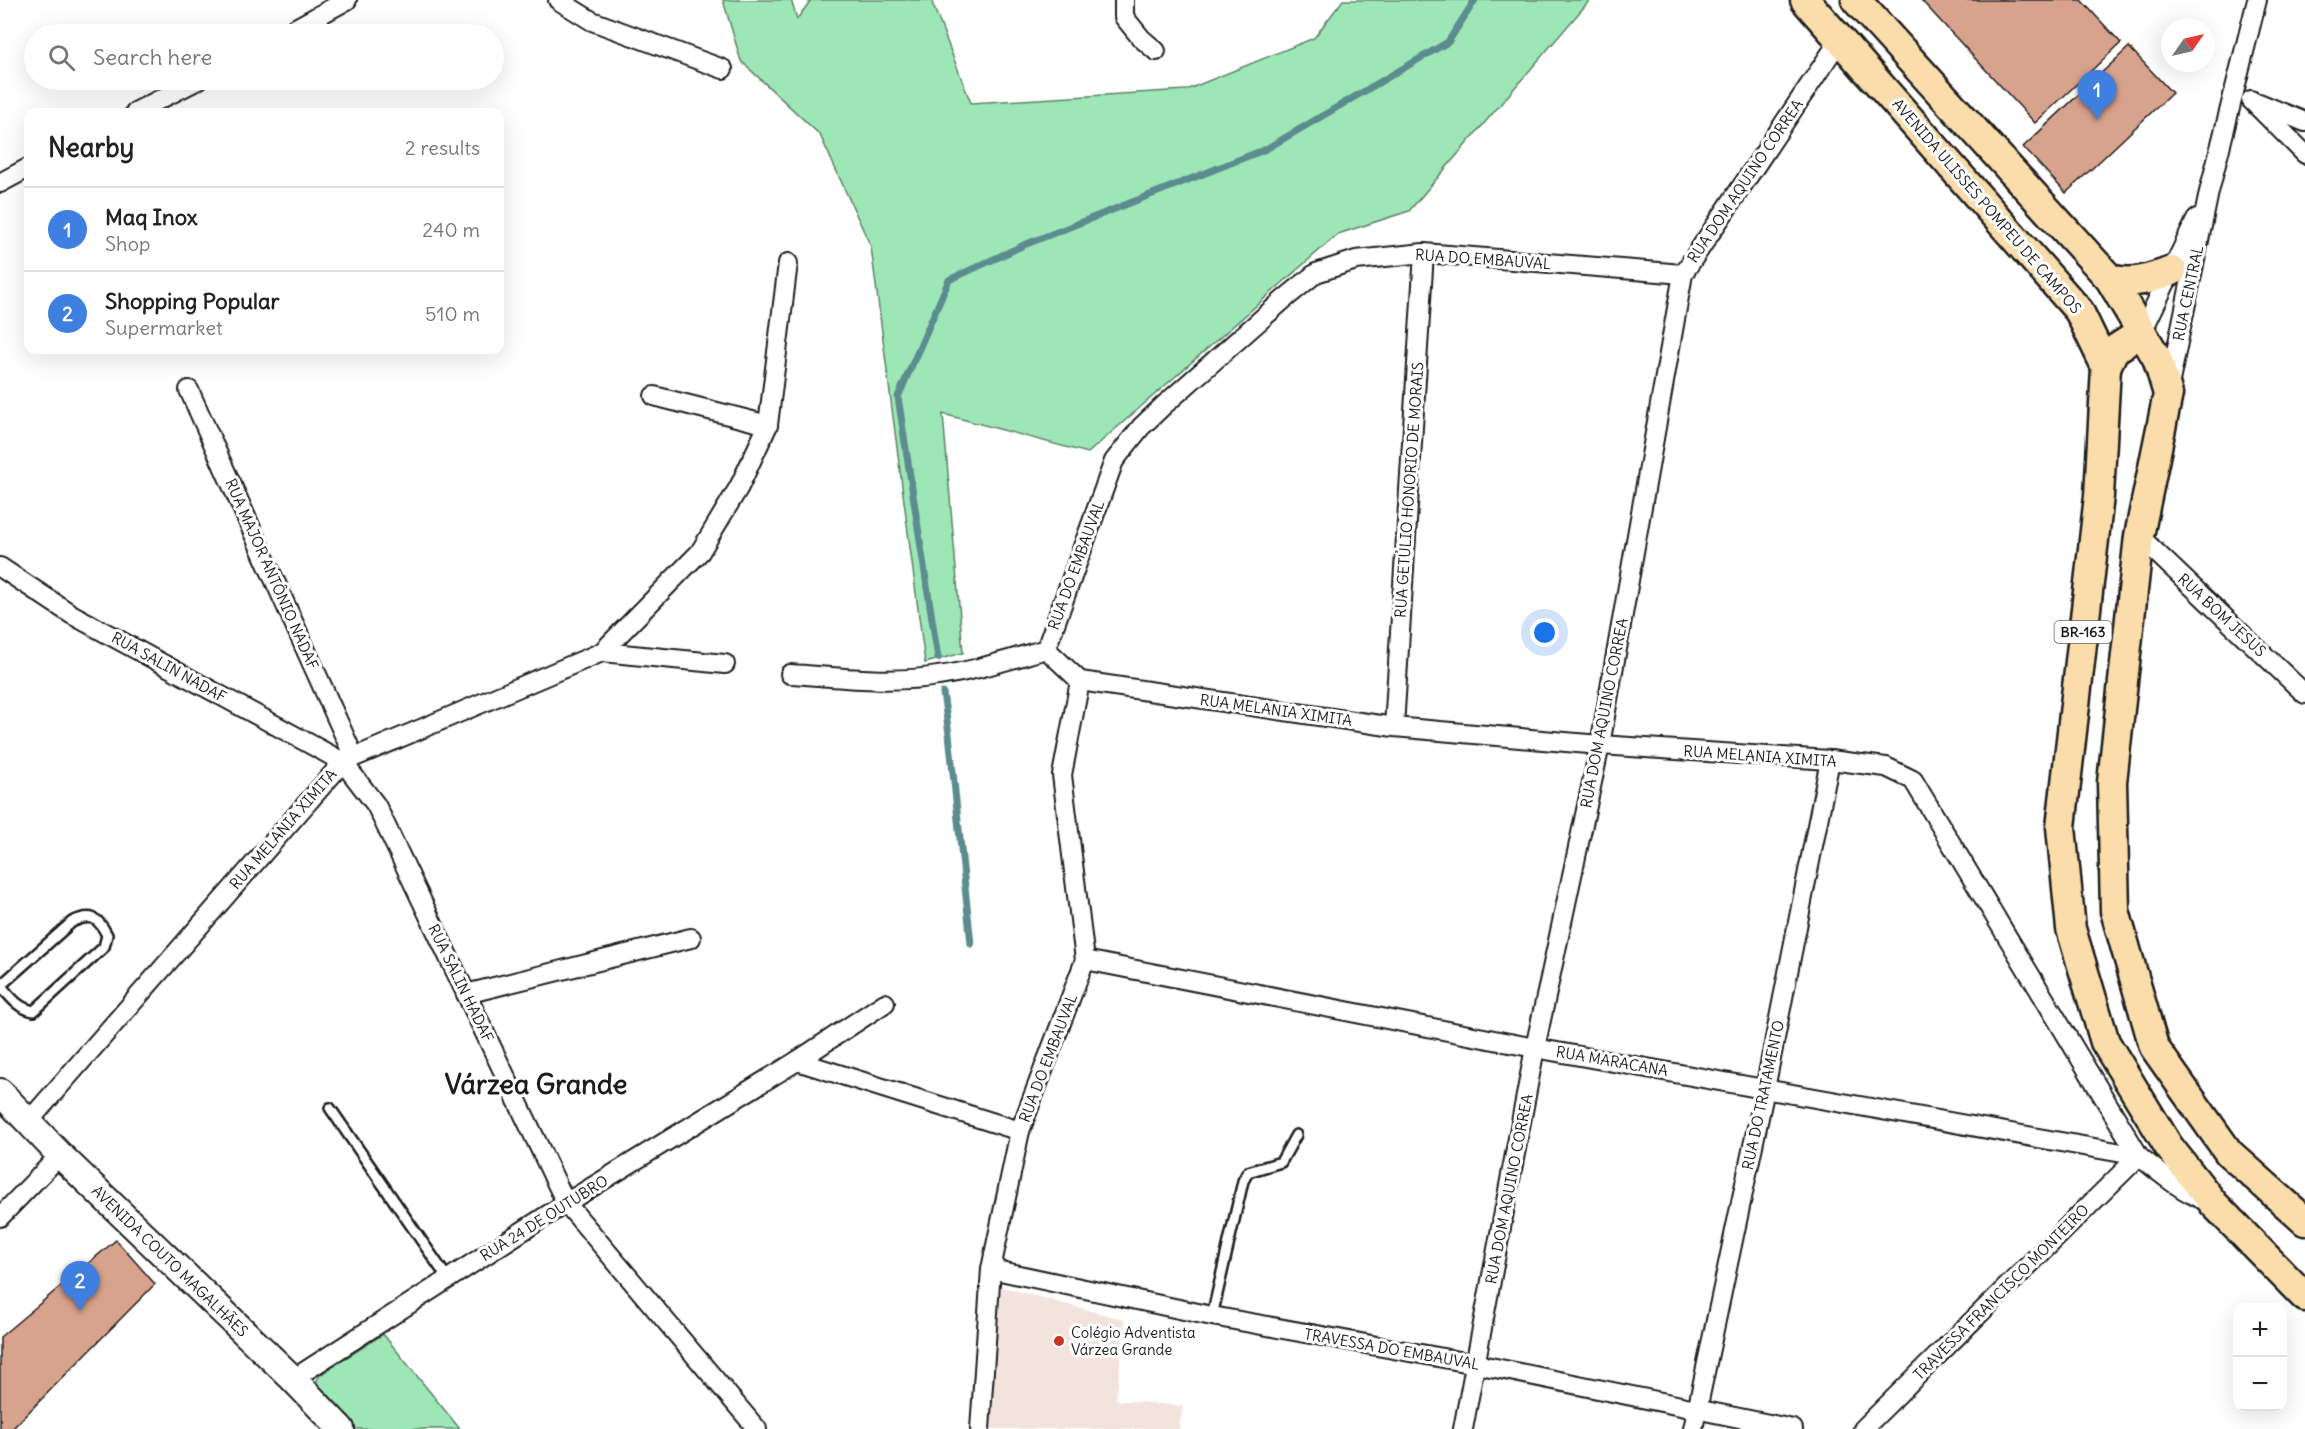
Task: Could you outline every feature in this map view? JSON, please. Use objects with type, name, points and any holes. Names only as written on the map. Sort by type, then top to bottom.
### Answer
[{"type":"main road","name":"AVENIDA ULISSES POMPEU DE CAMPOS","points":[[1805,0],[1841,38],[2079,311],[2106,367],[2099,496],[2061,827],[2071,929],[2105,1042],[2169,1147],[2214,1204],[2305,1298]]},
{"type":"main road","name":"BR-163","points":[[1856,0],[2110,279],[2157,358],[2168,394],[2139,536],[2112,782],[2115,911],[2154,1047],[2229,1153],[2305,1221]]},
{"type":"main road","points":[[2110,279],[2126,283],[2145,281],[2172,271]]},
{"type":"main road","points":[[2106,367],[2114,350],[2142,332]]},
{"type":"main road","points":[[2099,496],[2112,522],[2123,530],[2139,536]]},
{"type":"main road","name":"AVENIDA COUTO MAGALHÃES","points":[[0,1092],[60,1155],[293,1379],[341,1429]]},
{"type":"main road","points":[[2305,1272],[2302,1280],[2305,1287]]},
{"type":"street","points":[[303,24],[347,0]]},
{"type":"street","points":[[558,0],[592,21],[723,69]]},
{"type":"street","points":[[1124,0],[1124,17],[1141,38],[1156,51]]},
{"type":"street","name":"RUA CENTRAL","points":[[2142,332],[2209,192],[2243,97],[2257,0]]},
{"type":"street","name":"RUA DOM AQUINO CORREA","points":[[1463,1429],[1535,1048],[1600,745],[1683,274],[1841,38]]},
{"type":"street","points":[[143,108],[178,90]]},
{"type":"street","points":[[2243,97],[2305,122]]},
{"type":"street","points":[[2243,97],[2305,154]]},
{"type":"street","points":[[0,183],[24,170]]},
{"type":"street","name":"RUA CENTRAL","points":[[2168,394],[2209,192]]},
{"type":"street","name":"RUA DO EMBAUVAL","points":[[980,1429],[991,1269],[1020,1131],[1086,960],[1062,775],[1080,681],[1046,649],[1114,461],[1141,427],[1316,273],[1356,260],[1424,253],[1683,274]]},
{"type":"street","name":"RUA GETÚLIO HONORIO DE MORAIS","points":[[1394,727],[1424,253]]},
{"type":"street","points":[[602,652],[700,552],[739,487],[768,425],[788,263]]},
{"type":"street","name":"RUA MAJOR ANTÔNIO NADAF","points":[[189,390],[349,759]]},
{"type":"street","points":[[654,396],[768,425]]},
{"type":"street","name":"RUA BOM JESUS","points":[[2139,536],[2305,694]]},
{"type":"street","name":"RUA SALIN NADAF","points":[[0,567],[71,614],[349,759]]},
{"type":"street","points":[[790,674],[890,680],[937,677],[978,669],[1046,649]]},
{"type":"street","name":"RUA MELANIA XIMITA","points":[[29,1121],[349,759],[602,652],[725,664]]},
{"type":"street","name":"RUA MELANIA XIMITA","points":[[1080,681],[1394,727],[1600,745],[1830,760],[1886,767],[1912,780],[2139,1156],[2194,1196],[2214,1204]]},
{"type":"street","name":"RUA SALIN HADAF","points":[[349,759],[376,804],[566,1203],[757,1429]]},
{"type":"street","name":"RUA DO TRATAMENTO","points":[[1693,1429],[1765,1089],[1830,760]]},
{"type":"street","points":[[466,994],[692,938]]},
{"type":"street","name":"RUA MARACANA","points":[[1086,960],[1535,1048],[2139,1156]]},
{"type":"street","name":"RUA 24 DE OUTUBRO","points":[[293,1379],[566,1203],[797,1061],[885,1003]]},
{"type":"street","points":[[797,1061],[1020,1131]]},
{"type":"street","points":[[0,1217],[60,1155]]},
{"type":"street","name":"TRAVESSA FRANCISCO MONTEIRO","points":[[1863,1429],[2139,1156]]},
{"type":"street","name":"TRAVESSA DO EMBAUVAL","points":[[991,1269],[1212,1316],[1476,1364],[1793,1429]]},
{"type":"lane","points":[[84,917],[93,917],[102,925],[107,935],[104,947],[34,1011],[24,1009],[0,986],[72,922],[84,917]]},
{"type":"lane","points":[[330,1108],[448,1279]]},
{"type":"lane","points":[[1212,1316],[1243,1181],[1248,1172],[1281,1162],[1296,1135]]},
{"type":"shaded area","name":"Colégio Adventista Várzea Grande","points":[[1002,1287],[1125,1320],[1116,1400],[1183,1406],[1179,1429],[991,1429],[991,1362]]},
{"type":"green space","points":[[723,0],[791,0],[797,19],[811,0],[931,0],[971,103],[1186,90],[1314,38],[1343,0],[1590,0],[1409,211],[1338,234],[1088,453],[943,414],[963,653],[925,663],[871,247],[820,135],[741,61]]},
{"type":"green space","points":[[383,1334],[460,1429],[354,1429],[319,1394],[316,1384],[320,1375]]},
{"type":"building","points":[[1921,0],[2081,0],[2121,43],[2035,123]]},
{"type":"building","points":[[2129,47],[2172,93],[2066,193],[2023,147]]},
{"type":"building","points":[[116,1240],[155,1284],[12,1429],[0,1429],[0,1337]]},
{"type":"waterway","points":[[938,658],[898,397],[949,280],[1024,245],[1266,149],[1448,42],[1475,0]]},
{"type":"waterway","points":[[943,693],[971,944]]},
{"type":"place","name":"Maq Inox","points":[[2097,120]]},
{"type":"place","name":"Shopping Popular","points":[[80,1311]]},
{"type":"place","name":"Colégio Adventista Várzea Grande","points":[[1059,1341]]},
{"type":"district","name":"Várzea Grande","points":[[536,1084]]}]
